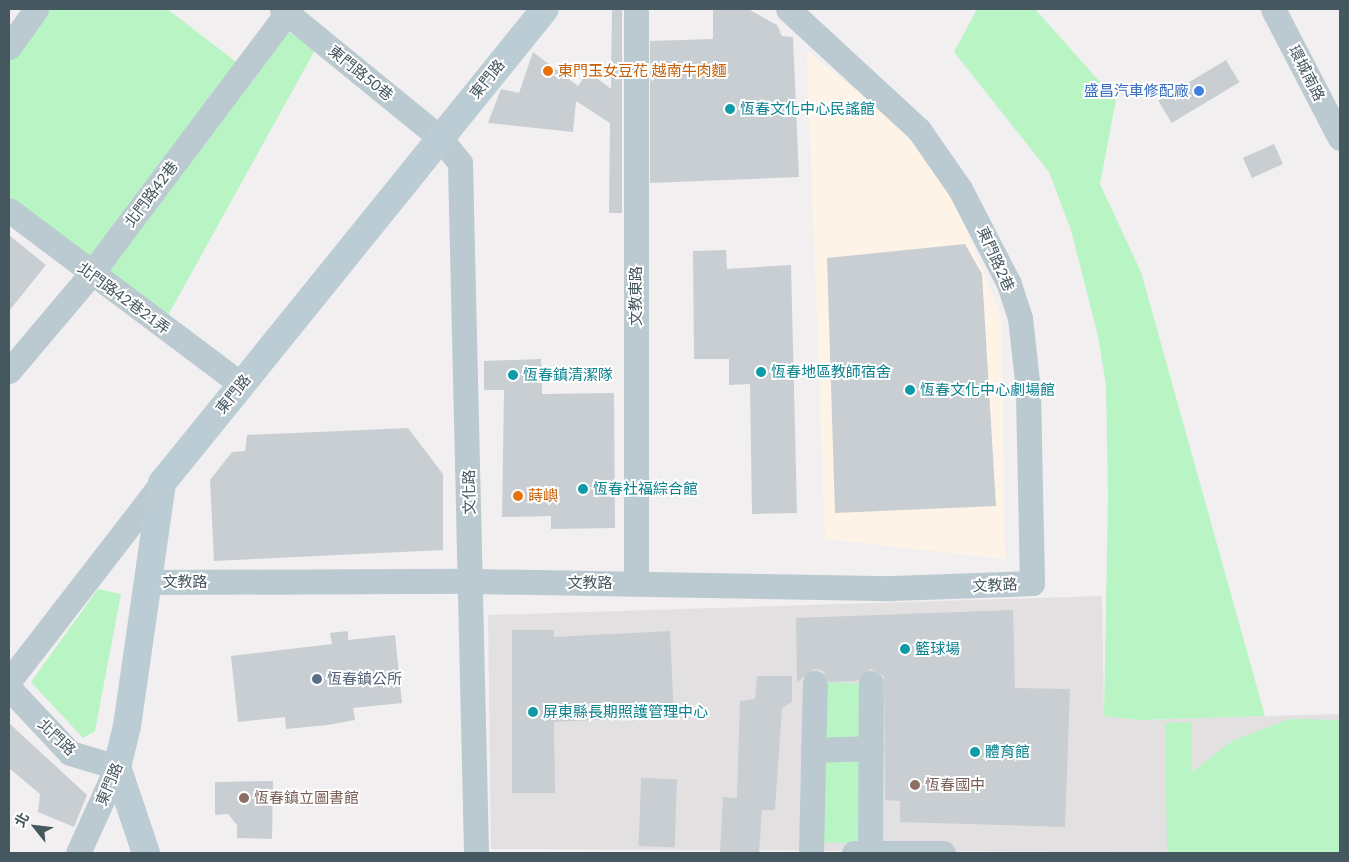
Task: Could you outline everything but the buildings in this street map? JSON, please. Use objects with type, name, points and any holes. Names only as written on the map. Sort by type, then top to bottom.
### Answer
[{"type":"main road","name":"東門路","points":[[117,767],[128,726],[162,483],[545,9]]},
{"type":"main road","points":[[117,767],[146,853]]},
{"type":"street","points":[[9,47],[36,9]]},
{"type":"street","name":"文教東路","points":[[636,9],[636,583]]},
{"type":"street","name":"東門路2巷","points":[[788,9],[919,130],[960,189],[1008,282],[1020,318],[1028,390],[1032,583]]},
{"type":"street","name":"環城南路","points":[[1273,9],[1340,138]]},
{"type":"street","name":"東門路50巷","points":[[286,10],[440,138]]},
{"type":"street","name":"北門路42巷","points":[[9,371],[91,274],[286,10]]},
{"type":"street","name":"文化路","points":[[440,138],[460,163],[472,581],[476,853]]},
{"type":"street","name":"北門路42巷21弄","points":[[9,210],[91,274],[241,384]]},
{"type":"street","points":[[9,681],[162,483]]},
{"type":"street","name":"文教路","points":[[148,582],[472,581],[892,588],[1032,583]]},
{"type":"street","points":[[811,853],[815,683]]},
{"type":"street","points":[[870,853],[871,683]]},
{"type":"street","name":"北門路","points":[[9,688],[70,753],[117,767]]},
{"type":"street","points":[[813,750],[871,748]]},
{"type":"street","name":"東門路","points":[[78,853],[117,767]]},
{"type":"street","points":[[854,853],[943,853]]},
{"type":"shaded area","points":[[807,51],[908,132],[957,207],[1001,316],[1005,559],[825,539]]},
{"type":"shaded area","name":"恆春國中","points":[[1102,596],[1104,716],[1139,720],[1340,714],[1340,853],[491,849],[488,615]]},
{"type":"green space","points":[[37,9],[167,9],[239,64],[276,23],[315,50],[166,319],[9,197],[9,43]]},
{"type":"green space","points":[[977,9],[1035,9],[1116,100],[1100,184],[1141,272],[1265,716],[1139,720],[1104,716],[1108,496],[1106,385],[1098,336],[1071,230],[1049,172],[954,52]]},
{"type":"green space","points":[[98,589],[121,594],[95,731],[83,738],[31,682]]},
{"type":"green space","points":[[821,682],[866,684],[863,743],[818,741]]},
{"type":"green space","points":[[1289,719],[1340,720],[1340,853],[1167,853],[1165,723],[1191,722],[1192,772],[1232,741]]},
{"type":"green space","points":[[820,757],[863,757],[863,843],[820,843]]},
{"type":"place","name":"東門玉女豆花 越南牛肉麵","points":[[548,71]]},
{"type":"place","name":"盛昌汽車修配廠","points":[[1199,91]]},
{"type":"place","name":"恆春文化中心民謠館","points":[[730,109]]},
{"type":"place","name":"恆春地區教師宿舍","points":[[761,372]]},
{"type":"place","name":"恆春鎮清潔隊","points":[[513,375]]},
{"type":"place","name":"恆春文化中心劇場館","points":[[910,390]]},
{"type":"place","name":"恆春社福綜合館","points":[[583,489]]},
{"type":"place","name":"蒔嶼","points":[[518,496]]},
{"type":"place","name":"籃球場","points":[[905,649]]},
{"type":"place","name":"恆春鎮公所","points":[[317,679]]},
{"type":"place","name":"屏東縣長期照護管理中心","points":[[533,712]]},
{"type":"place","name":"體育館","points":[[975,752]]},
{"type":"place","name":"恆春國中","points":[[915,785]]},
{"type":"place","name":"恆春鎮立圖書館","points":[[244,798]]}]
